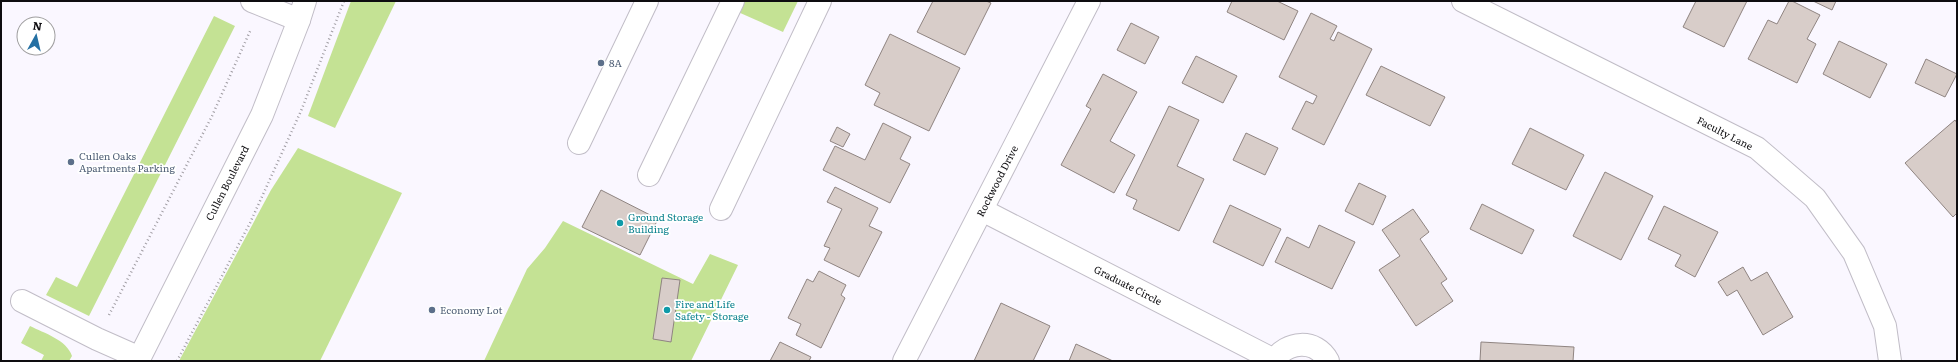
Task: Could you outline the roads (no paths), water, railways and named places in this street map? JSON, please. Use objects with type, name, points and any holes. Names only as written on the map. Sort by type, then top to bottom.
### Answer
[{"type":"street","points":[[252,1],[302,10]]},
{"type":"street","points":[[579,143],[647,1]]},
{"type":"street","points":[[649,174],[733,1]]},
{"type":"street","points":[[721,209],[820,1]]},
{"type":"street","name":"Rockwood Drive","points":[[904,361],[1089,1]]},
{"type":"street","name":"Faculty Lane","points":[[1463,1],[1757,148],[1815,198],[1854,253],[1885,326],[1890,361]]},
{"type":"street","name":"Cullen Boulevard","points":[[139,360],[262,115],[302,10]]},
{"type":"street","name":"Graduate Circle","points":[[982,210],[1274,360],[1280,352],[1289,346],[1299,344],[1309,345],[1318,350],[1328,361]]},
{"type":"street","points":[[22,301],[139,360]]},
{"type":"place","name":"8A","points":[[601,63]]},
{"type":"place","name":"Cullen Oaks Apartments Parking","points":[[71,162]]},
{"type":"place","name":"Ground Storage Building","points":[[620,223]]},
{"type":"place","name":"Economy Lot","points":[[432,310]]},
{"type":"place","name":"Fire and Life Safety - Storage","points":[[667,310]]}]
